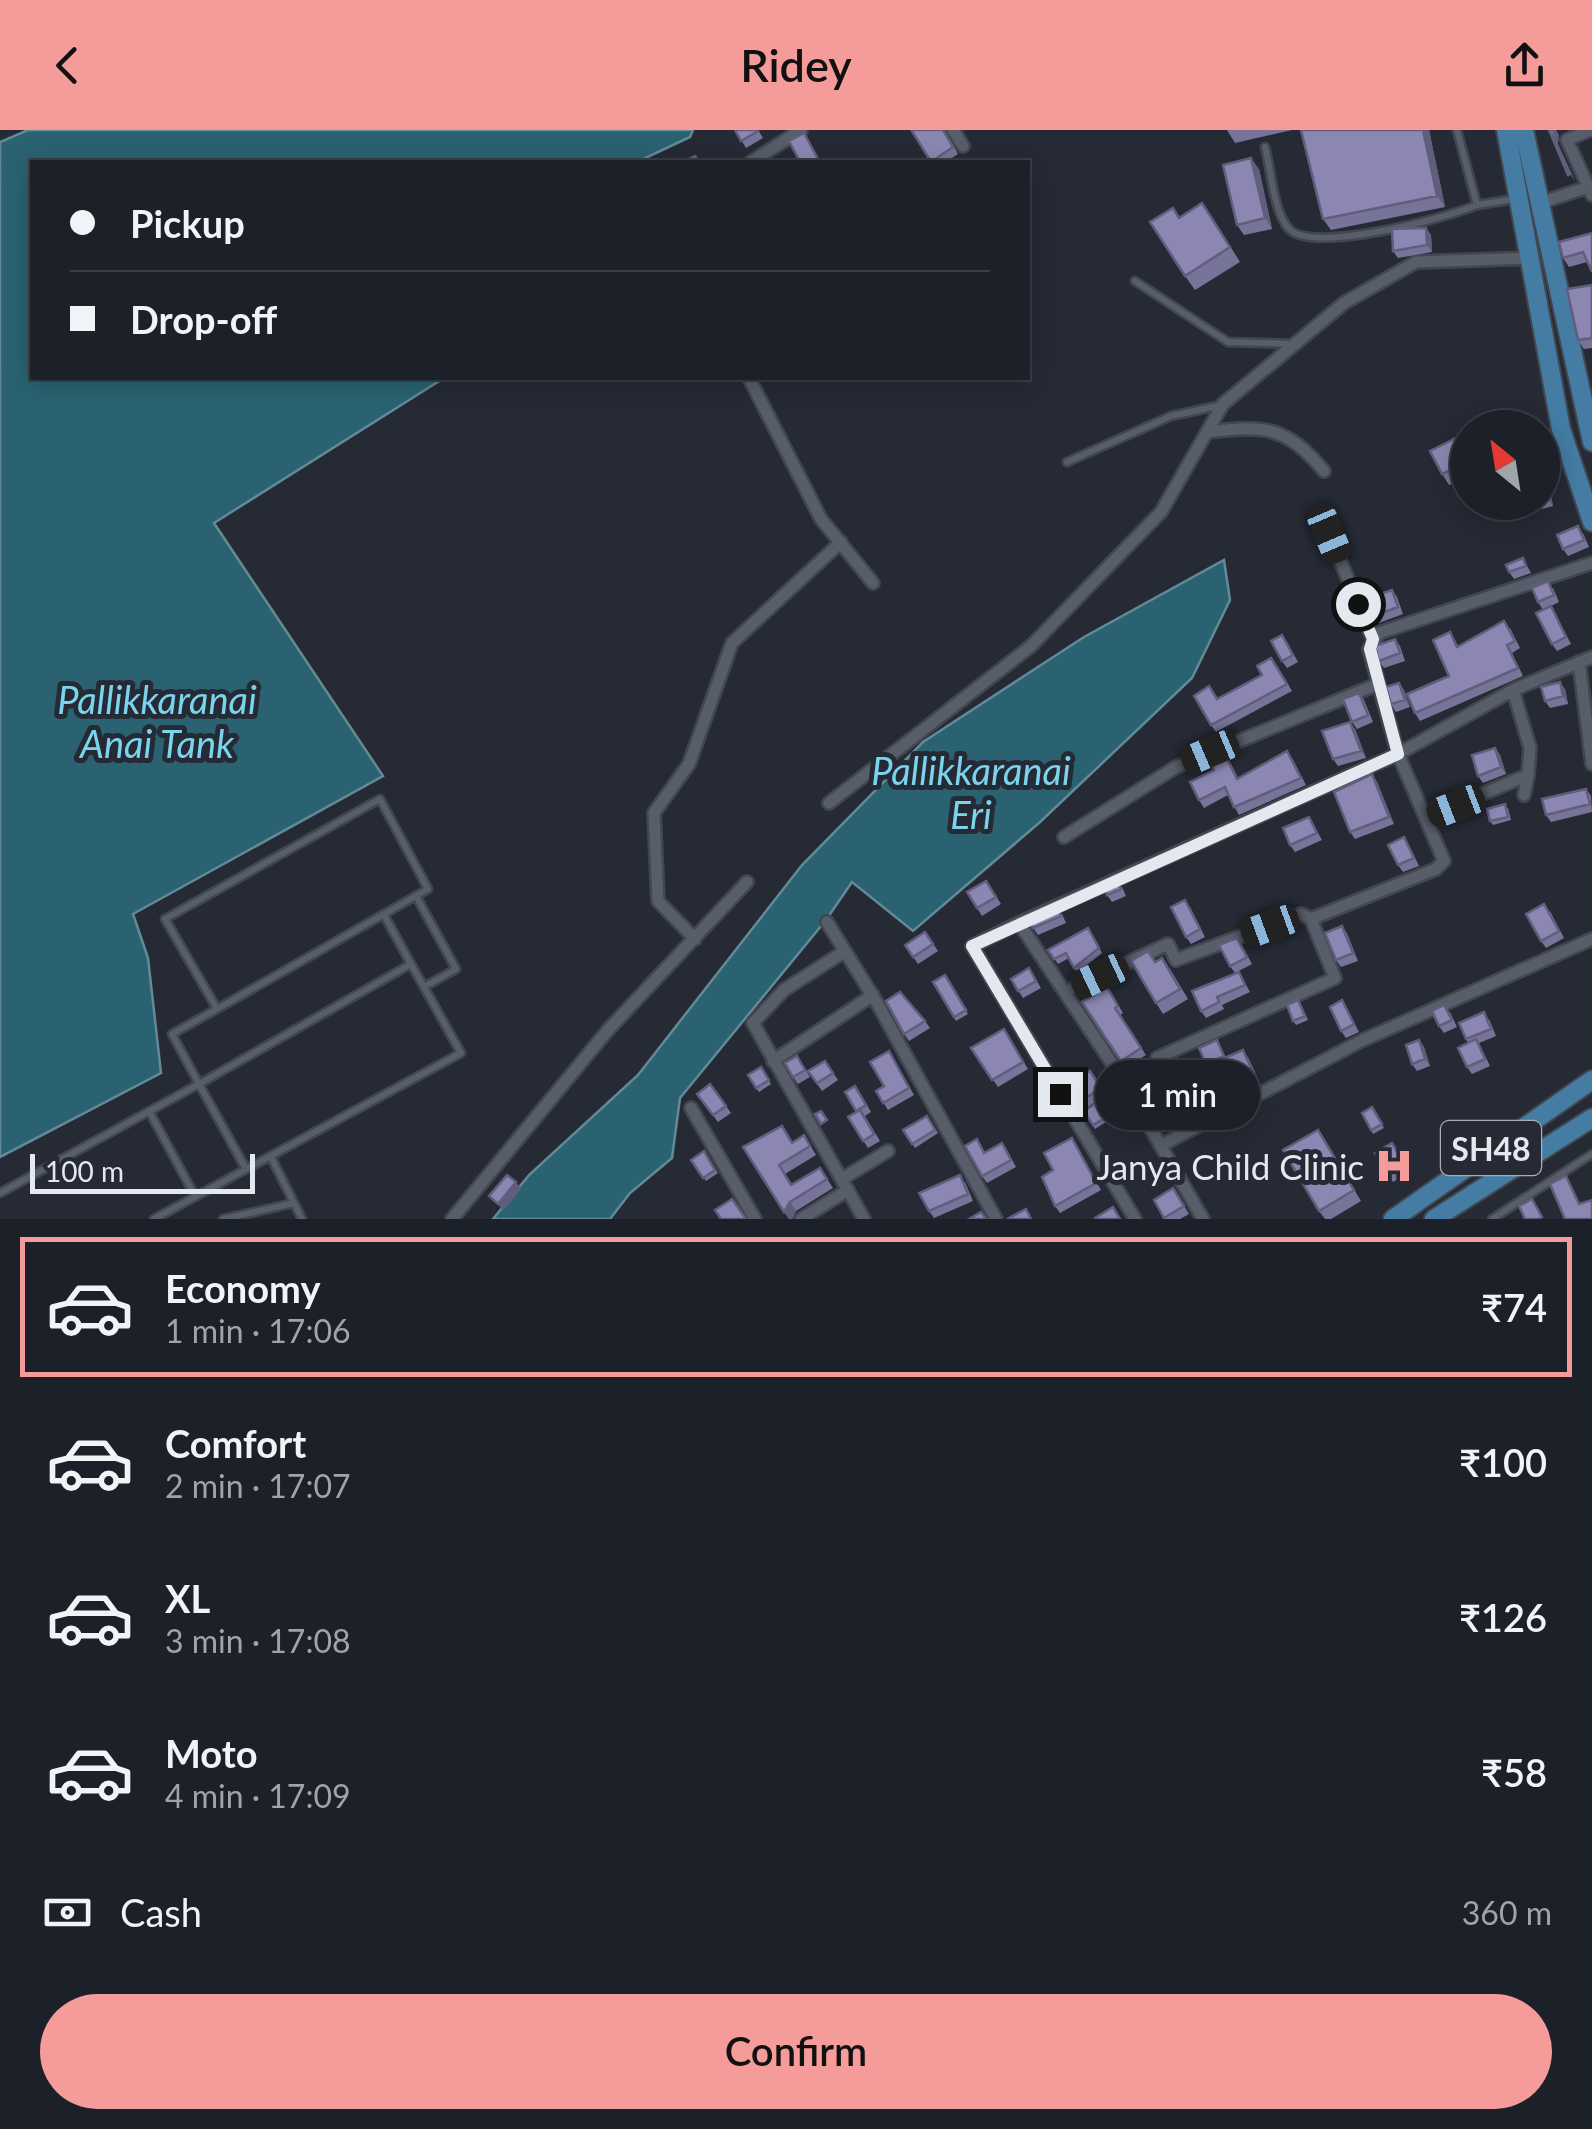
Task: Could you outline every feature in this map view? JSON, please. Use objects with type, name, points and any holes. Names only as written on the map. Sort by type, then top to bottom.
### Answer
[{"type":"main road","points":[[1506,130],[1561,429],[1592,522]]},
{"type":"main road","points":[[1524,130],[1590,431]]},
{"type":"main road","name":"SH48","points":[[1393,1219],[1592,1080]]},
{"type":"main road","name":"SH48","points":[[1434,1219],[1592,1118]]},
{"type":"street","points":[[754,160],[801,130]]},
{"type":"street","points":[[953,130],[963,146]]},
{"type":"street","points":[[1540,203],[1590,192],[1567,140],[1590,130]]},
{"type":"street","points":[[829,802],[1031,646],[1161,512],[1223,404],[1361,290],[1416,262],[1531,258]]},
{"type":"street","points":[[749,380],[821,519],[873,583]]},
{"type":"street","points":[[1208,432],[1266,428],[1299,441],[1324,471]]},
{"type":"street","points":[[1329,534],[1373,639]]},
{"type":"street","points":[[695,939],[658,901],[654,813],[689,764],[732,644],[841,542]]},
{"type":"street","points":[[1311,919],[1436,869],[1444,861],[1398,754],[1370,649],[1373,639],[1380,633],[1592,563]]},
{"type":"street","points":[[1135,1219],[972,946],[1398,754],[1513,690],[1592,657]]},
{"type":"street","points":[[1578,662],[1592,764]]},
{"type":"street","points":[[1064,837],[1176,767],[1378,684]]},
{"type":"street","points":[[1513,690],[1530,748],[1524,795]]},
{"type":"street","points":[[1427,817],[1528,774]]},
{"type":"street","points":[[452,1219],[608,1030],[747,882]]},
{"type":"street","points":[[1067,991],[1168,944],[1176,960],[1300,914],[1311,919],[1335,978],[1157,1058]]},
{"type":"street","points":[[828,922],[873,995],[996,1219]]},
{"type":"street","points":[[1019,922],[1067,991],[1203,1219]]},
{"type":"street","points":[[1162,1145],[1363,1040],[1592,939]]},
{"type":"street","points":[[845,951],[784,990],[756,1016],[754,1028],[864,1219]]},
{"type":"street","points":[[772,1061],[873,995]]},
{"type":"street","points":[[691,1108],[755,1219]]},
{"type":"street","points":[[801,1219],[888,1152]]},
{"type":"lane","points":[[1456,130],[1477,205]]},
{"type":"lane","points":[[1265,147],[1284,223],[1300,236],[1330,239],[1519,199]]},
{"type":"lane","points":[[1134,280],[1228,342],[1295,344]]},
{"type":"lane","points":[[1067,462],[1171,416],[1223,404]]},
{"type":"lane","points":[[217,1008],[165,919],[380,799],[428,889],[172,1034],[246,1168]]},
{"type":"lane","points":[[416,896],[456,969],[424,987]]},
{"type":"lane","points":[[160,1218],[461,1052],[384,914]]},
{"type":"lane","points":[[0,1193],[411,964]]},
{"type":"lane","points":[[149,1112],[196,1196]]},
{"type":"lane","points":[[1492,1219],[1592,1154]]},
{"type":"lane","points":[[270,1157],[302,1219]]},
{"type":"lane","points":[[222,1219],[294,1203]]},
{"type":"water","name":"Pallikkaranai Anai Tank","points":[[28,130],[693,130],[690,137],[641,160],[30,160],[30,380],[441,380],[214,523],[383,776],[133,914],[148,958],[161,1073],[0,1157],[0,142]]},
{"type":"water","name":"Pallikkaranai Eri","points":[[1224,560],[1230,600],[1192,678],[1039,823],[913,931],[852,882],[826,920],[680,1098],[672,1158],[630,1193],[610,1219],[493,1219],[529,1175],[638,1075],[802,865],[923,742],[1084,637]]},
{"type":"building","points":[[735,130],[758,130],[758,131],[741,141]]},
{"type":"building","points":[[943,130],[953,147],[930,160],[912,131]]},
{"type":"building","points":[[1301,130],[1423,130],[1437,196],[1323,219]]},
{"type":"building","points":[[1549,130],[1554,130],[1553,137],[1568,175]]},
{"type":"building","points":[[804,133],[818,159],[799,160],[789,141]]},
{"type":"building","points":[[1251,158],[1265,218],[1237,225],[1223,165]]},
{"type":"building","points":[[1202,203],[1230,247],[1185,276],[1150,222],[1173,208],[1179,218]]},
{"type":"building","points":[[1426,228],[1427,245],[1393,251],[1392,229]]},
{"type":"building","points":[[1592,233],[1592,272],[1583,252],[1563,258],[1559,242]]},
{"type":"building","points":[[1592,285],[1592,338],[1578,340],[1567,289]]},
{"type":"building","points":[[1450,441],[1450,470],[1442,474],[1430,451]]},
{"type":"building","points":[[1578,526],[1584,540],[1563,549],[1557,535]]},
{"type":"building","points":[[1523,558],[1526,566],[1509,572],[1506,565]]},
{"type":"building","points":[[1548,581],[1554,595],[1538,602],[1532,588]]},
{"type":"building","points":[[1392,590],[1398,607],[1374,616],[1368,598]]},
{"type":"building","points":[[1551,606],[1566,637],[1552,644],[1536,613]]},
{"type":"building","points":[[1504,621],[1515,641],[1507,645],[1518,668],[1415,713],[1407,694],[1449,676],[1433,640],[1450,632],[1457,647]]},
{"type":"building","points":[[1282,635],[1293,655],[1282,661],[1271,641]]},
{"type":"building","points":[[1395,639],[1400,653],[1379,661],[1375,646]]},
{"type":"building","points":[[1271,658],[1287,684],[1211,725],[1194,696],[1209,686],[1217,699],[1262,675],[1257,666]]},
{"type":"building","points":[[1560,682],[1563,696],[1545,701],[1541,687]]},
{"type":"building","points":[[1399,683],[1405,700],[1391,704],[1386,687]]},
{"type":"building","points":[[1359,693],[1368,715],[1352,722],[1343,699]]},
{"type":"building","points":[[1350,722],[1361,751],[1333,759],[1322,731]]},
{"type":"building","points":[[1495,748],[1501,767],[1478,776],[1472,755]]},
{"type":"building","points":[[1222,749],[1237,779],[1287,751],[1301,778],[1234,807],[1225,787],[1199,800],[1190,782],[1214,770],[1207,755]]},
{"type":"building","points":[[1372,774],[1389,817],[1350,832],[1334,792]]},
{"type":"building","points":[[1586,789],[1590,804],[1546,815],[1542,799]]},
{"type":"building","points":[[1505,804],[1508,817],[1490,821],[1487,809]]},
{"type":"building","points":[[1309,817],[1317,833],[1290,845],[1283,828]]},
{"type":"building","points":[[1404,837],[1414,858],[1398,865],[1388,845]]},
{"type":"building","points":[[1117,880],[1121,889],[1107,895],[1104,886]]},
{"type":"building","points":[[986,881],[996,897],[977,908],[967,892]]},
{"type":"building","points":[[1185,900],[1200,929],[1186,937],[1171,907]]},
{"type":"building","points":[[1544,904],[1559,931],[1541,941],[1526,914]]},
{"type":"building","points":[[1057,907],[1061,916],[1033,928],[1028,920]]},
{"type":"building","points":[[1342,926],[1353,953],[1336,960],[1325,933]]},
{"type":"building","points":[[1088,928],[1099,948],[1074,968],[1066,953],[1054,959],[1048,950]]},
{"type":"building","points":[[925,932],[933,944],[913,957],[905,945]]},
{"type":"building","points":[[1237,938],[1247,957],[1230,966],[1219,945]]},
{"type":"building","points":[[1148,951],[1155,962],[1162,958],[1180,989],[1156,1003],[1131,961]]},
{"type":"building","points":[[1029,968],[1036,981],[1018,991],[1011,979]]},
{"type":"building","points":[[1239,972],[1245,985],[1217,997],[1219,1002],[1201,1011],[1192,991]]},
{"type":"building","points":[[945,975],[966,1010],[954,1017],[933,982]]},
{"type":"building","points":[[1107,987],[1118,1006],[1115,1008],[1141,1048],[1121,1061],[1082,1002]]},
{"type":"building","points":[[900,992],[925,1021],[904,1034],[886,1001]]},
{"type":"building","points":[[1298,1000],[1305,1016],[1293,1021],[1287,1005]]},
{"type":"building","points":[[1342,1000],[1354,1024],[1341,1031],[1330,1007]]},
{"type":"building","points":[[1444,1005],[1452,1020],[1439,1026],[1432,1011]]},
{"type":"building","points":[[1484,1012],[1491,1029],[1466,1039],[1459,1023]]},
{"type":"building","points":[[1004,1029],[1023,1062],[992,1080],[971,1048]]},
{"type":"building","points":[[1476,1039],[1485,1059],[1467,1067],[1458,1048]]},
{"type":"building","points":[[1217,1040],[1224,1056],[1206,1064],[1199,1048]]},
{"type":"building","points":[[1419,1040],[1425,1059],[1412,1064],[1406,1045]]},
{"type":"building","points":[[1243,1050],[1254,1074],[1230,1084],[1220,1060]]},
{"type":"building","points":[[889,1051],[909,1088],[883,1103],[876,1091],[884,1086],[870,1062]]},
{"type":"building","points":[[797,1056],[805,1070],[793,1077],[785,1063]]},
{"type":"building","points":[[825,1061],[833,1073],[817,1083],[808,1071]]},
{"type":"building","points":[[761,1067],[769,1080],[756,1088],[748,1075]]},
{"type":"building","points":[[1090,1071],[1101,1088],[1082,1100],[1071,1083]]},
{"type":"building","points":[[710,1084],[726,1106],[713,1115],[697,1094]]},
{"type":"building","points":[[855,1086],[866,1105],[856,1111],[845,1092]]},
{"type":"building","points":[[1169,1098],[1176,1111],[1160,1120],[1152,1107]]},
{"type":"building","points":[[1095,1104],[1103,1119],[1093,1125],[1084,1111]]},
{"type":"building","points":[[1372,1107],[1382,1124],[1371,1130],[1362,1113]]},
{"type":"building","points":[[860,1110],[874,1134],[863,1141],[848,1117]]},
{"type":"building","points":[[821,1111],[827,1120],[821,1124],[815,1114]]},
{"type":"building","points":[[927,1116],[935,1130],[912,1144],[903,1130]]},
{"type":"building","points":[[782,1126],[792,1143],[804,1135],[810,1146],[779,1165],[791,1185],[820,1168],[827,1179],[790,1202],[784,1212],[743,1147]]},
{"type":"building","points":[[1318,1130],[1354,1190],[1319,1211],[1283,1150]]},
{"type":"building","points":[[1072,1138],[1096,1183],[1055,1206],[1042,1177],[1053,1170],[1044,1153]]},
{"type":"building","points":[[977,1139],[984,1153],[1002,1143],[1011,1160],[982,1176],[965,1146]]},
{"type":"building","points":[[1392,1143],[1405,1165],[1388,1175],[1375,1153]]},
{"type":"building","points":[[704,1151],[715,1170],[703,1178],[691,1160]]},
{"type":"building","points":[[507,1175],[516,1182],[498,1204],[489,1196]]},
{"type":"building","points":[[960,1175],[968,1194],[929,1211],[919,1193]]},
{"type":"building","points":[[1566,1176],[1579,1204],[1592,1200],[1592,1219],[1565,1219],[1550,1184]]},
{"type":"building","points":[[1173,1188],[1184,1206],[1164,1218],[1154,1200]]},
{"type":"building","points":[[732,1199],[746,1219],[721,1219],[715,1210]]},
{"type":"building","points":[[1532,1199],[1542,1217],[1525,1219],[1519,1206]]},
{"type":"building","points":[[1113,1207],[1120,1219],[1095,1218]]},
{"type":"building","points":[[1026,1209],[1031,1219],[1007,1219]]},
{"type":"place","name":"Janya Child Clinic","points":[[1394,1166]]},
{"type":"route","points":[[1060,1094],[972,946],[1398,754],[1370,649],[1373,639],[1358,604]]}]
